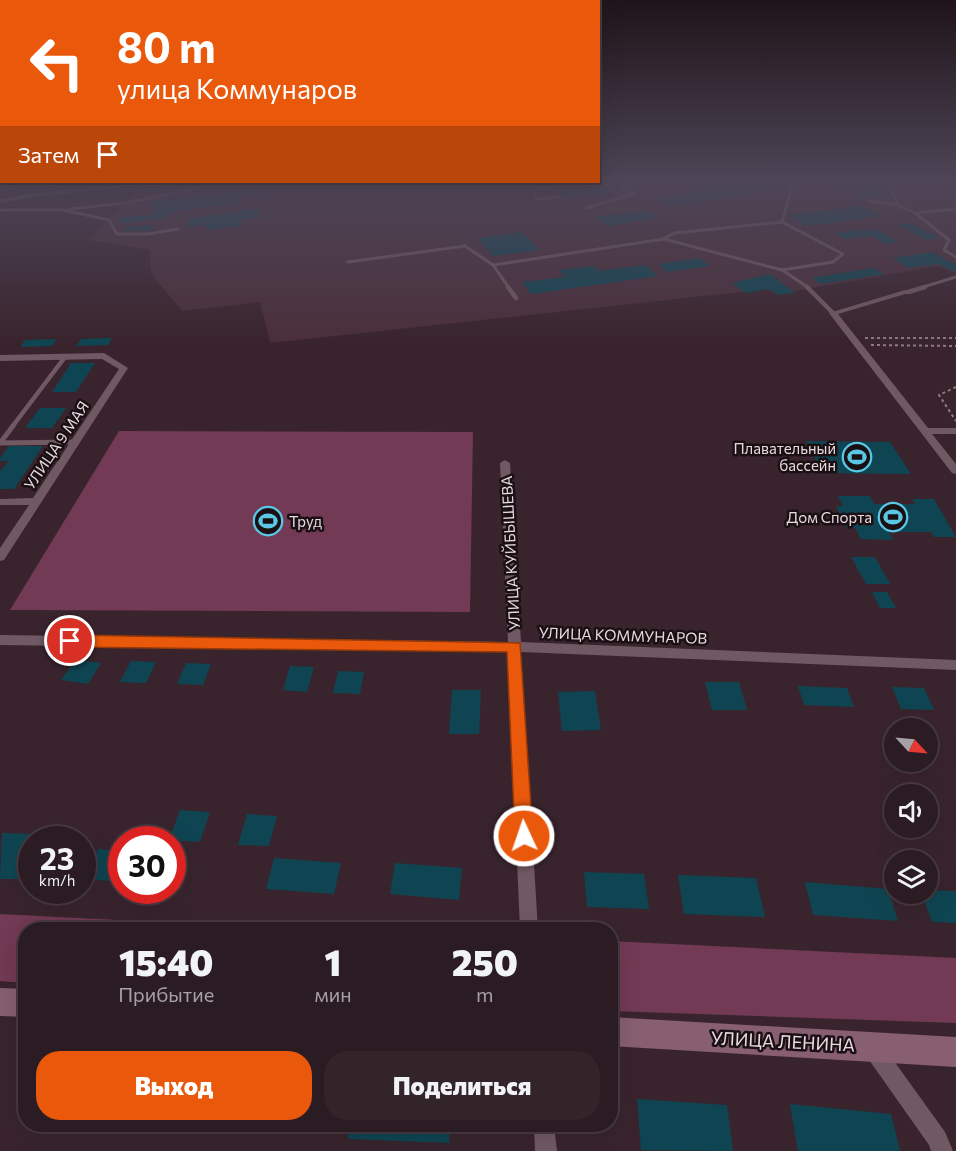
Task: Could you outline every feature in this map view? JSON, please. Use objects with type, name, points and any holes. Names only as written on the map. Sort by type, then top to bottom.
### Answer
[{"type":"street","points":[[908,291],[833,313],[956,471]]},
{"type":"street","name":"УЛИЦА 9 МАЯ","points":[[0,557],[124,368],[104,356],[65,357]]},
{"type":"street","points":[[0,358],[65,357]]},
{"type":"street","points":[[924,431],[956,431]]},
{"type":"street","name":"УЛИЦА КУЙБЫШЕВА","points":[[505,463],[529,922]]},
{"type":"street","points":[[0,502],[36,501]]},
{"type":"street","name":"УЛИЦА КОММУНАРОВ","points":[[0,640],[514,647],[956,664]]},
{"type":"street","points":[[0,1002],[18,1003]]},
{"type":"street","name":"УЛИЦА ЛЕНИНА","points":[[618,1031],[956,1052]]},
{"type":"street","points":[[872,1047],[938,1139],[942,1151]]},
{"type":"street","points":[[545,1132],[546,1151]]},
{"type":"lane","points":[[493,265],[664,239],[672,235]]},
{"type":"lane","points":[[782,270],[833,262],[843,254],[806,235]]},
{"type":"lane","points":[[942,235],[949,240],[944,250],[956,257]]},
{"type":"lane","points":[[664,239],[782,270],[812,290],[833,313]]},
{"type":"lane","points":[[348,262],[465,246],[493,265],[516,298]]},
{"type":"lane","points":[[908,291],[956,278]]},
{"type":"lane","points":[[0,443],[65,357]]},
{"type":"lane","points":[[0,443],[76,442]]},
{"type":"path","points":[[855,341],[956,338]]},
{"type":"path","points":[[855,341],[956,346]]},
{"type":"path","points":[[956,387],[939,395],[956,421]]},
{"type":"shaded area","points":[[94,235],[956,235],[956,273],[938,266],[776,294],[768,289],[270,343],[260,302],[182,311],[151,274],[150,250],[89,240]]},
{"type":"shaded area","name":"Труд","points":[[119,431],[473,432],[470,612],[10,610]]},
{"type":"shaded area","points":[[0,914],[159,922],[18,922],[18,982],[0,981]]},
{"type":"shaded area","points":[[618,941],[956,958],[956,1023],[618,1011]]},
{"type":"building","points":[[525,235],[540,250],[493,256],[477,238]]},
{"type":"building","points":[[837,235],[886,235],[899,242],[885,244],[871,236],[844,239]]},
{"type":"building","points":[[916,235],[933,235],[940,238],[926,240]]},
{"type":"building","points":[[932,252],[956,265],[956,270],[952,271],[939,264],[909,268],[892,258]]},
{"type":"building","points":[[700,258],[710,266],[667,272],[658,264]]},
{"type":"building","points":[[645,265],[658,276],[531,294],[522,282],[565,277],[559,270],[594,266],[599,271]]},
{"type":"building","points":[[873,268],[884,274],[821,284],[811,278]]},
{"type":"building","points":[[770,274],[795,293],[778,295],[769,289],[746,293],[732,283]]},
{"type":"building","points":[[112,338],[108,345],[76,346],[81,339]]},
{"type":"building","points":[[57,339],[52,346],[20,347],[25,340]]},
{"type":"building","points":[[71,363],[95,363],[76,392],[52,392]]},
{"type":"building","points":[[40,408],[66,408],[52,428],[25,428]]},
{"type":"building","name":"Плавательный бассейн","points":[[806,441],[890,442],[911,474],[822,473]]},
{"type":"building","points":[[9,446],[43,446],[14,489],[0,489],[0,471],[9,461],[0,461],[0,458]]},
{"type":"building","name":"Дом Спорта","points":[[838,496],[870,496],[874,504],[915,504],[912,499],[934,499],[956,537],[934,537],[931,532],[889,532],[893,540],[861,539],[855,528],[847,528],[836,506],[843,506]]},
{"type":"building","points":[[851,557],[875,557],[890,584],[866,584]]},
{"type":"building","points":[[872,592],[887,592],[896,608],[880,608]]},
{"type":"building","points":[[75,660],[101,663],[88,684],[61,680]]},
{"type":"building","points":[[131,661],[156,662],[146,683],[120,682]]},
{"type":"building","points":[[186,663],[211,664],[203,685],[177,684]]},
{"type":"building","points":[[290,666],[314,667],[307,692],[283,690]]},
{"type":"building","points":[[338,671],[364,672],[360,694],[333,693]]},
{"type":"building","points":[[705,682],[739,682],[747,710],[712,710]]},
{"type":"building","points":[[798,686],[847,688],[854,707],[804,705]]},
{"type":"building","points":[[892,687],[924,688],[934,710],[901,709]]},
{"type":"building","points":[[452,690],[481,690],[479,734],[449,734]]},
{"type":"building","points":[[595,691],[601,730],[562,731],[558,692]]},
{"type":"building","points":[[180,810],[210,812],[200,842],[186,841],[186,826],[174,826]]},
{"type":"building","points":[[247,814],[277,816],[269,846],[238,845]]},
{"type":"building","points":[[2,833],[18,833],[18,879],[0,879]]},
{"type":"building","points":[[98,849],[108,850],[108,881],[96,880]]},
{"type":"building","points":[[274,858],[341,863],[334,894],[266,889]]},
{"type":"building","points":[[395,863],[462,868],[459,900],[390,894]]},
{"type":"building","points":[[584,872],[644,874],[649,909],[587,907]]},
{"type":"building","points":[[678,875],[756,878],[765,917],[684,914]]},
{"type":"building","points":[[805,882],[884,889],[884,904],[893,904],[898,921],[813,915]]},
{"type":"building","points":[[938,890],[956,891],[956,923],[932,922],[926,904],[938,904]]},
{"type":"building","points":[[637,1099],[727,1105],[733,1151],[641,1150]]},
{"type":"building","points":[[790,1104],[891,1114],[900,1151],[798,1151]]},
{"type":"building","points":[[348,1132],[450,1132],[449,1143],[348,1139]]},
{"type":"place","name":"Плавательный бассейн","points":[[857,457]]},
{"type":"place","name":"Дом Спорта","points":[[893,517]]},
{"type":"place","name":"Труд","points":[[268,521]]},
{"type":"route","points":[[70,641],[514,647],[524,836]]}]
